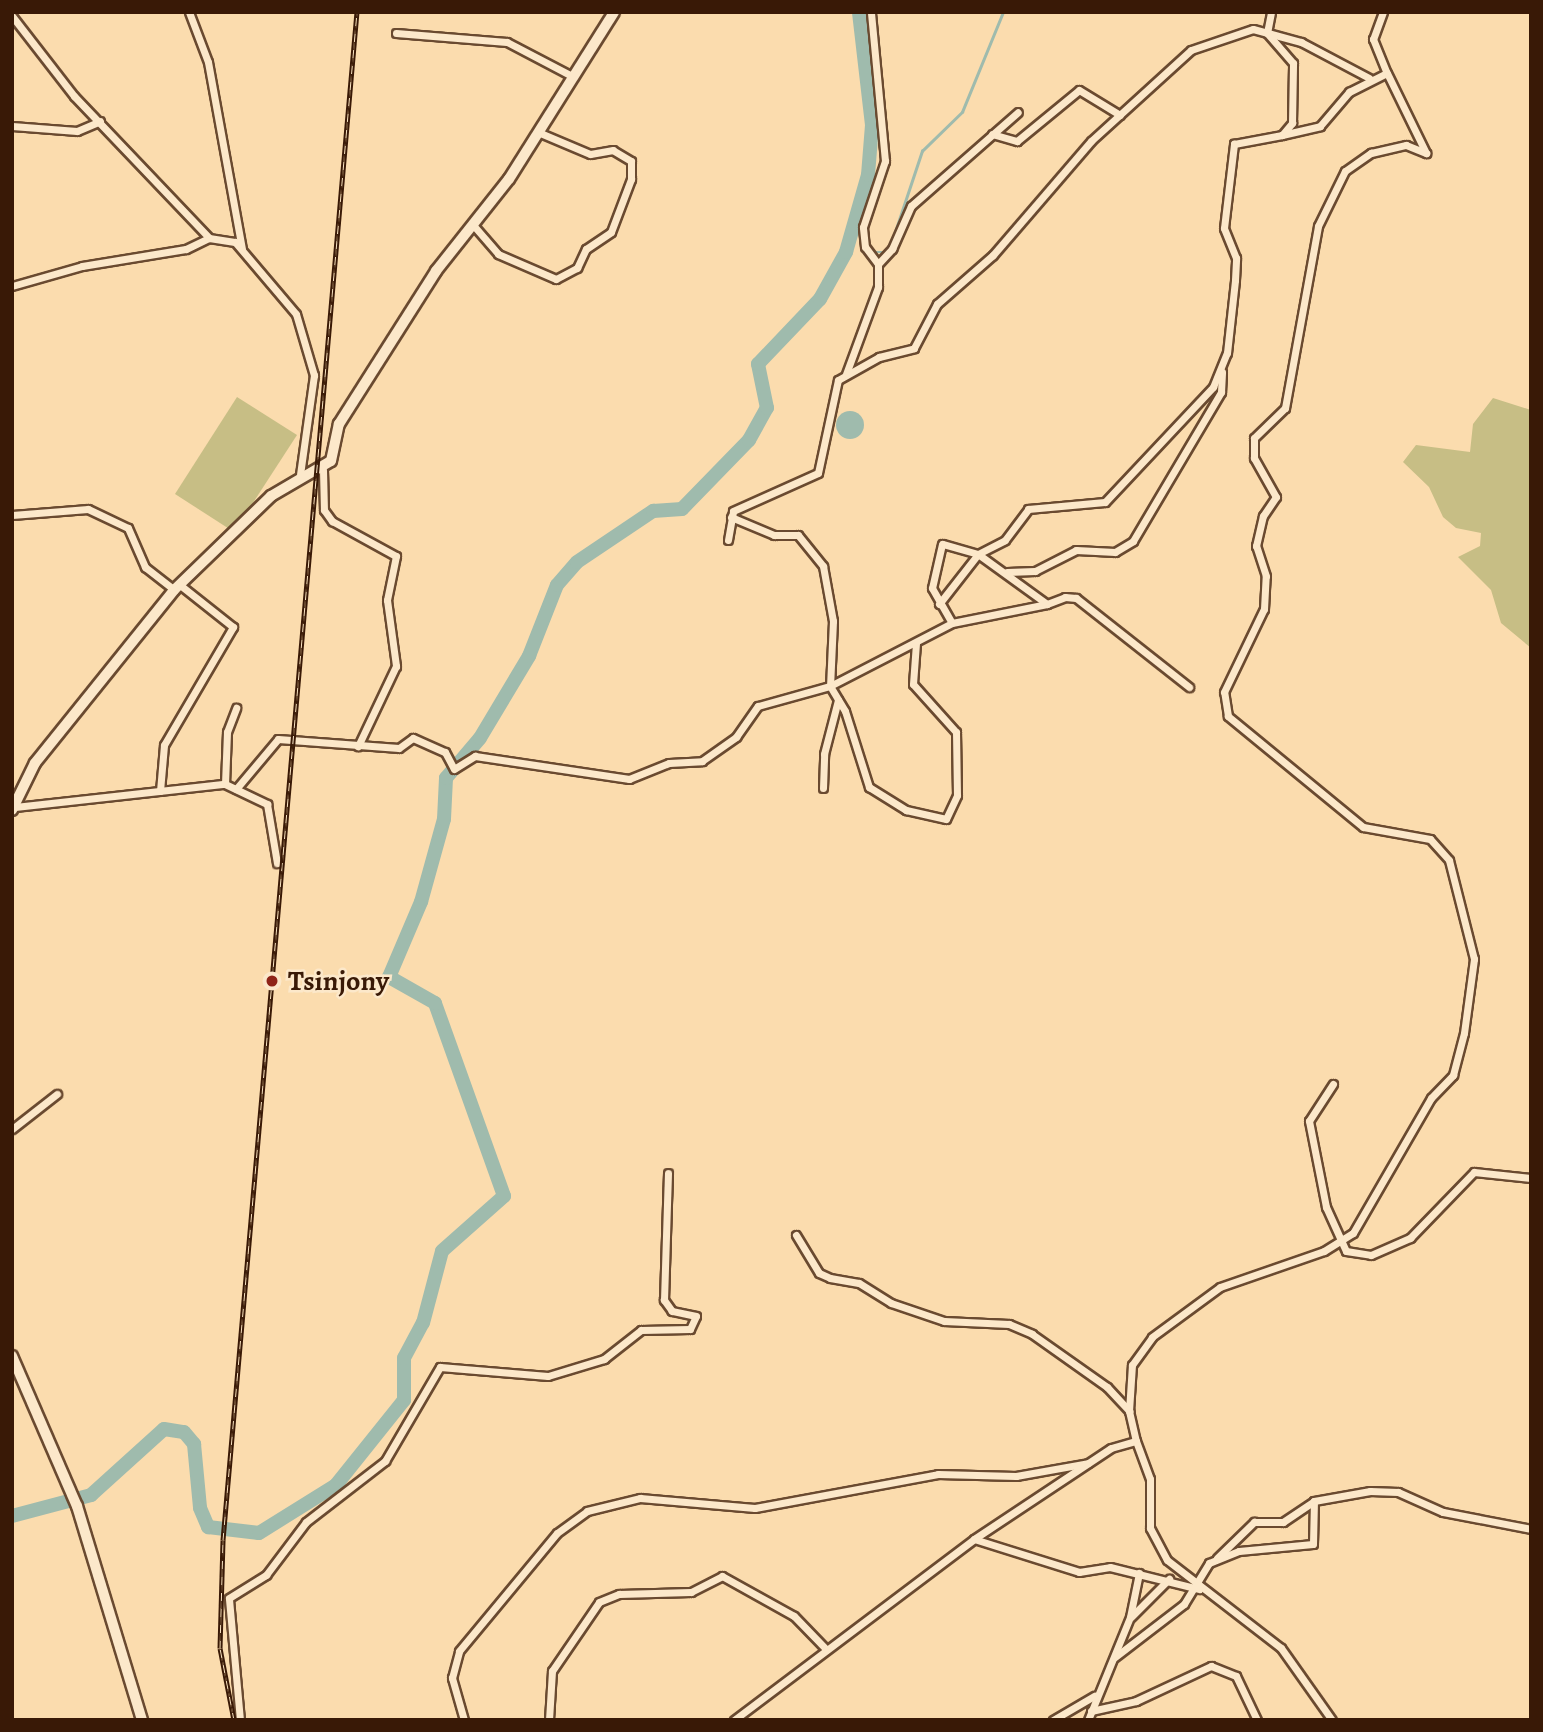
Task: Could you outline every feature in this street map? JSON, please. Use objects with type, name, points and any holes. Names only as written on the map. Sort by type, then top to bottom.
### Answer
[{"type":"street","points":[[189,12],[208,62],[242,249],[289,304],[310,345],[314,375],[300,474]]},
{"type":"street","points":[[358,746],[396,666],[387,600],[396,556],[332,521],[324,510],[323,470],[339,424],[436,271],[474,226],[614,12]]},
{"type":"street","points":[[846,374],[878,287],[878,264],[865,247],[863,227],[885,161],[871,12]]},
{"type":"street","points":[[1271,12],[1268,33],[1293,63],[1292,123],[1282,135]]},
{"type":"street","points":[[1332,1720],[1281,1648],[1167,1560],[1155,1541],[1147,1464],[1136,1441],[1129,1411],[1132,1365],[1152,1337],[1220,1287],[1339,1245],[1368,1214],[1431,1098],[1453,1075],[1475,958],[1449,860],[1430,839],[1363,827],[1228,716],[1224,692],[1264,609],[1266,576],[1256,546],[1263,516],[1276,497],[1254,458],[1254,438],[1284,408],[1318,226],[1345,171],[1371,153],[1406,145],[1426,153],[1373,39],[1383,12]]},
{"type":"street","points":[[12,16],[100,121],[209,238],[242,249]]},
{"type":"street","points":[[728,540],[731,517],[749,502],[818,473],[838,380],[846,374],[914,348],[937,304],[993,255],[1049,185],[1120,114],[1191,50],[1253,29],[1268,33],[1369,78]]},
{"type":"street","points":[[396,33],[507,42],[572,76]]},
{"type":"street","points":[[1006,572],[1035,571],[1076,550],[1115,552],[1133,541],[1222,392],[1236,258],[1224,228],[1234,144],[1321,126],[1369,78],[1387,73]]},
{"type":"street","points":[[992,134],[1017,141],[1079,90],[1120,114]]},
{"type":"street","points":[[878,264],[892,249],[911,206],[1018,112]]},
{"type":"street","points":[[12,126],[77,131],[100,121]]},
{"type":"street","points":[[474,226],[498,254],[556,279],[577,268],[586,249],[611,232],[631,179],[631,160],[613,150],[590,154],[538,132]]},
{"type":"street","points":[[12,286],[82,266],[186,249],[209,238]]},
{"type":"street","points":[[939,604],[978,554],[1005,540],[1028,509],[1105,502],[1213,387],[1223,368]]},
{"type":"street","points":[[13,809],[35,763],[177,587],[300,474],[323,470]]},
{"type":"street","points":[[12,515],[88,509],[128,528],[145,567],[233,627],[164,745],[160,791]]},
{"type":"street","points":[[731,517],[774,535],[798,535],[823,566],[833,621],[830,686],[838,699],[869,787],[906,810],[946,819],[957,795],[956,732],[913,684],[916,643]]},
{"type":"street","points":[[952,623],[932,588],[942,544],[978,554],[1047,604]]},
{"type":"street","points":[[236,789],[278,739],[399,748],[413,738],[445,752],[452,767],[477,756],[629,779],[669,763],[702,761],[736,737],[758,706],[830,686],[952,623],[1076,598],[1189,687]]},
{"type":"street","points":[[823,788],[824,754],[838,699]]},
{"type":"street","points":[[225,784],[226,732],[236,708]]},
{"type":"street","points":[[13,809],[225,784],[267,804],[277,863]]},
{"type":"street","points":[[1333,1084],[1309,1121],[1339,1245]]},
{"type":"street","points":[[12,1129],[57,1094]]},
{"type":"street","points":[[1339,1245],[1371,1255],[1391,1249],[1436,1217],[1475,1172],[1531,1178]]},
{"type":"street","points":[[240,1720],[229,1598],[266,1575],[306,1522],[386,1461],[440,1367],[463,1364],[511,1376],[557,1374],[604,1359],[641,1330],[690,1329],[696,1316],[672,1311],[664,1300],[668,1173]]},
{"type":"street","points":[[796,1235],[819,1273],[830,1278],[859,1283],[891,1303],[944,1321],[1009,1324],[1032,1334],[1107,1387],[1129,1411]]},
{"type":"street","points":[[12,1356],[72,1492],[142,1720]]},
{"type":"street","points":[[734,1720],[825,1648],[974,1539],[1088,1463],[1136,1441]]},
{"type":"street","points":[[464,1720],[452,1678],[459,1651],[550,1541],[587,1510],[640,1498],[755,1508],[939,1474],[1016,1476],[1088,1463]]},
{"type":"street","points":[[1115,1657],[1173,1614],[1217,1558],[1254,1522],[1289,1520],[1314,1501],[1398,1492],[1443,1512],[1531,1529]]},
{"type":"street","points":[[1217,1558],[1310,1546],[1314,1501]]},
{"type":"street","points":[[974,1539],[1079,1572],[1110,1567],[1198,1585]]},
{"type":"street","points":[[1089,1716],[1130,1617],[1139,1573]]},
{"type":"street","points":[[549,1720],[552,1671],[599,1602],[619,1594],[691,1592],[722,1576],[794,1616],[825,1648]]},
{"type":"street","points":[[1130,1617],[1169,1579]]},
{"type":"street","points":[[1089,1716],[1136,1701],[1211,1666],[1236,1676],[1257,1720]]},
{"type":"street","points":[[1053,1720],[1096,1694]]},
{"type":"shaded area","points":[[237,397],[297,435],[234,532],[175,494]]},
{"type":"shaded area","points":[[1493,398],[1531,410],[1531,648],[1501,623],[1491,590],[1458,557],[1480,546],[1481,533],[1456,528],[1443,517],[1429,487],[1403,462],[1416,445],[1470,452],[1473,424]]},
{"type":"shaded area","points":[[850,411],[860,415],[864,425],[860,435],[850,439],[840,435],[836,425],[840,415]]},
{"type":"waterway","points":[[12,1516],[91,1495],[164,1429],[184,1432],[194,1444],[200,1508],[208,1527],[259,1533],[336,1485],[404,1400],[404,1358],[423,1323],[442,1251],[504,1196],[435,1003],[389,977],[421,902],[444,819],[446,778],[480,738],[529,656],[557,585],[577,562],[653,511],[682,509],[749,440],[767,408],[758,364],[820,299],[846,252],[868,175],[872,125],[859,12]]},
{"type":"waterway","points":[[892,241],[922,151],[962,112],[1003,12]]},
{"type":"waterway","points":[[871,252],[885,252]]},
{"type":"railway","points":[[234,1720],[220,1648],[223,1540],[357,12]]},
{"type":"place","name":"Tsinjony","points":[[272,981]]}]
